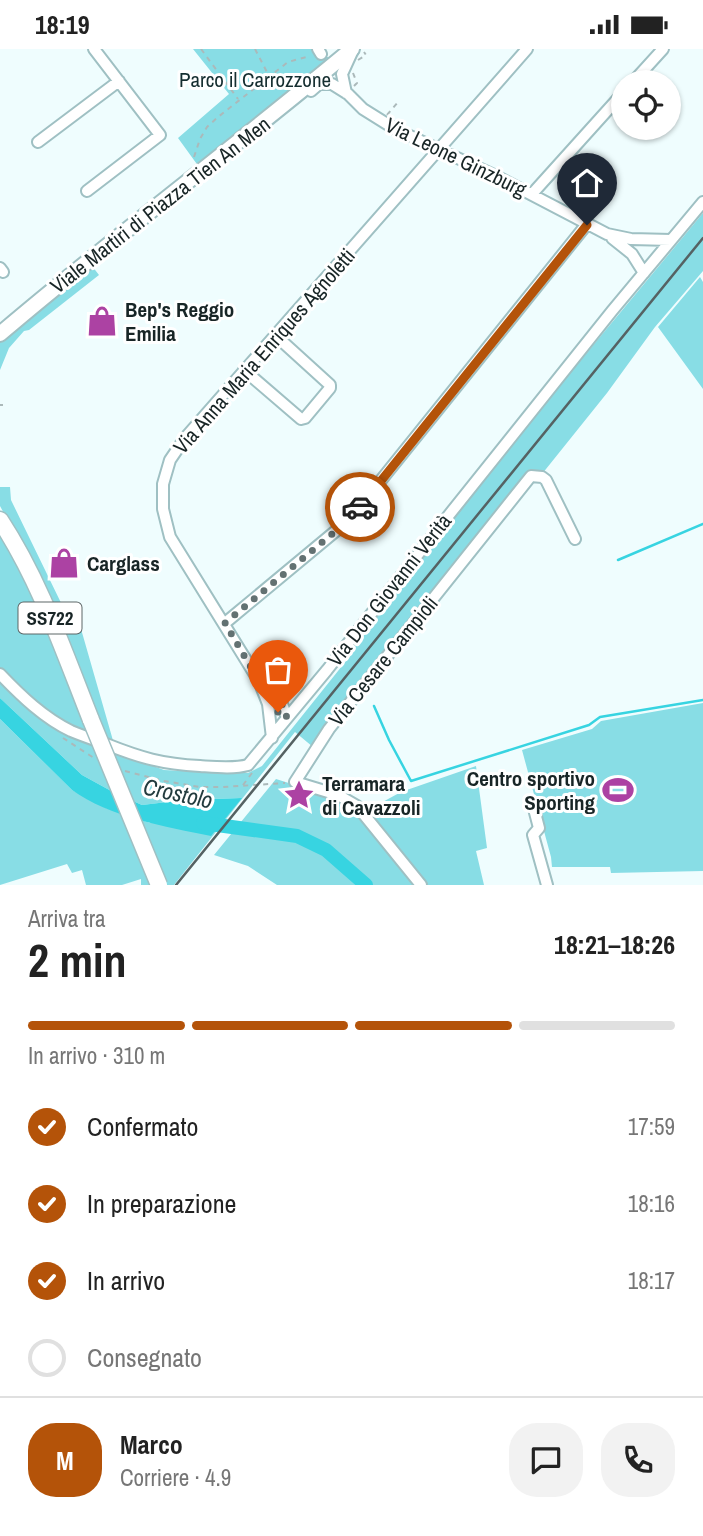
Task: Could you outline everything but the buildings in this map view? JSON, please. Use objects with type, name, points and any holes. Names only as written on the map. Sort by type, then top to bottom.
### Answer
[{"type":"highway","name":"SS722","points":[[0,520],[27,567],[56,633],[159,885]]},
{"type":"main road","name":"Viale Martiri di Piazza Tien An Men","points":[[0,334],[136,221],[354,53]]},
{"type":"street","points":[[87,191],[160,135],[94,49]]},
{"type":"street","name":"Via Anna Maria Enriques Agnoletti","points":[[272,738],[273,700],[170,537],[163,509],[163,484],[170,460],[185,438],[244,370],[527,49]]},
{"type":"street","points":[[644,70],[663,49]]},
{"type":"street","points":[[347,94],[342,74],[354,53]]},
{"type":"street","points":[[38,142],[119,81]]},
{"type":"street","name":"Via Leone Ginzburg","points":[[274,114],[297,102],[319,84],[332,84],[363,109],[395,129],[532,194],[587,225],[607,234],[631,239],[671,240]]},
{"type":"street","points":[[532,194],[611,106]]},
{"type":"street","name":"Via Don Giovanni Verità","points":[[0,674],[45,715],[71,730],[132,755],[186,765],[243,767],[250,763],[703,202]]},
{"type":"street","points":[[225,623],[349,520],[587,225]]},
{"type":"street","name":"Via Leone Ginzburg","points":[[607,234],[632,254],[644,273]]},
{"type":"street","points":[[244,370],[301,419],[305,418],[330,385],[275,335]]},
{"type":"street","name":"Via Cesare Campioli","points":[[295,782],[329,729],[531,476],[545,480],[575,539]]},
{"type":"street","points":[[287,718],[273,700],[295,697],[309,691]]},
{"type":"street","points":[[295,782],[338,795],[357,806],[421,885]]},
{"type":"street","points":[[533,805],[539,828],[533,835],[547,885]]},
{"type":"path","points":[[201,49],[239,99]]},
{"type":"path","points":[[255,49],[269,76]]},
{"type":"path","points":[[354,53],[366,55],[361,49]]},
{"type":"path","points":[[194,157],[208,127],[239,99],[288,62],[320,52]]},
{"type":"path","points":[[347,94],[357,83],[352,71]]},
{"type":"path","points":[[382,121],[398,102]]},
{"type":"path","points":[[242,786],[295,782]]},
{"type":"green space","name":"Parco il Carrozzone","points":[[193,49],[323,49],[325,57],[329,57],[199,167],[178,138],[229,94]]},
{"type":"green space","points":[[703,213],[703,271],[655,327],[607,393],[313,747],[295,732],[174,885],[141,885],[141,879],[122,885],[86,885],[82,870],[72,873],[67,864],[0,885],[0,719],[72,790],[106,808],[150,823],[241,798],[142,805],[113,792],[82,775],[0,698],[0,679],[11,691],[115,752],[164,770],[248,773],[262,766],[350,656],[356,639],[496,462]]},
{"type":"green space","points":[[92,266],[99,275],[29,330],[24,331],[9,348],[0,370],[0,342]]},
{"type":"green space","points":[[700,277],[703,282],[703,389],[658,327]]},
{"type":"green space","points":[[0,487],[10,487],[11,500],[64,609],[75,608],[114,744],[106,742],[34,569],[0,506]]},
{"type":"green space","points":[[0,526],[18,559],[92,736],[53,715],[0,670]]},
{"type":"green space","name":"Centro sportivo Sporting","points":[[703,703],[703,871],[611,873],[610,867],[552,867],[522,750],[592,729],[601,721]]},
{"type":"green space","points":[[476,766],[487,848],[476,851],[484,885],[425,885],[366,811],[401,792]]},
{"type":"green space","points":[[276,779],[346,801],[419,885],[277,885],[248,866],[214,855]]},
{"type":"shaded area","points":[[0,698],[82,775],[142,805],[242,798],[211,836],[138,820],[103,807],[72,790],[0,719]]},
{"type":"waterway","points":[[618,560],[703,524]]},
{"type":"waterway","points":[[374,706],[411,781],[589,725],[600,717],[703,700]]},
{"type":"waterway","name":"Crostolo","points":[[203,823],[297,836],[326,850],[366,885]]},
{"type":"railway","points":[[176,885],[703,238]]},
{"type":"way so far","points":[[278,712],[287,718],[278,696],[259,681],[225,623],[349,520],[360,507]]},
{"type":"place","name":"Bep's Reggio Emilia","points":[[102,321]]},
{"type":"place","name":"Carglass","points":[[64,563]]},
{"type":"place","name":"Centro sportivo Sporting","points":[[618,790]]},
{"type":"place","name":"Terramara di Cavazzoli","points":[[299,795]]},
{"type":"route","points":[[360,507],[587,225]]}]
